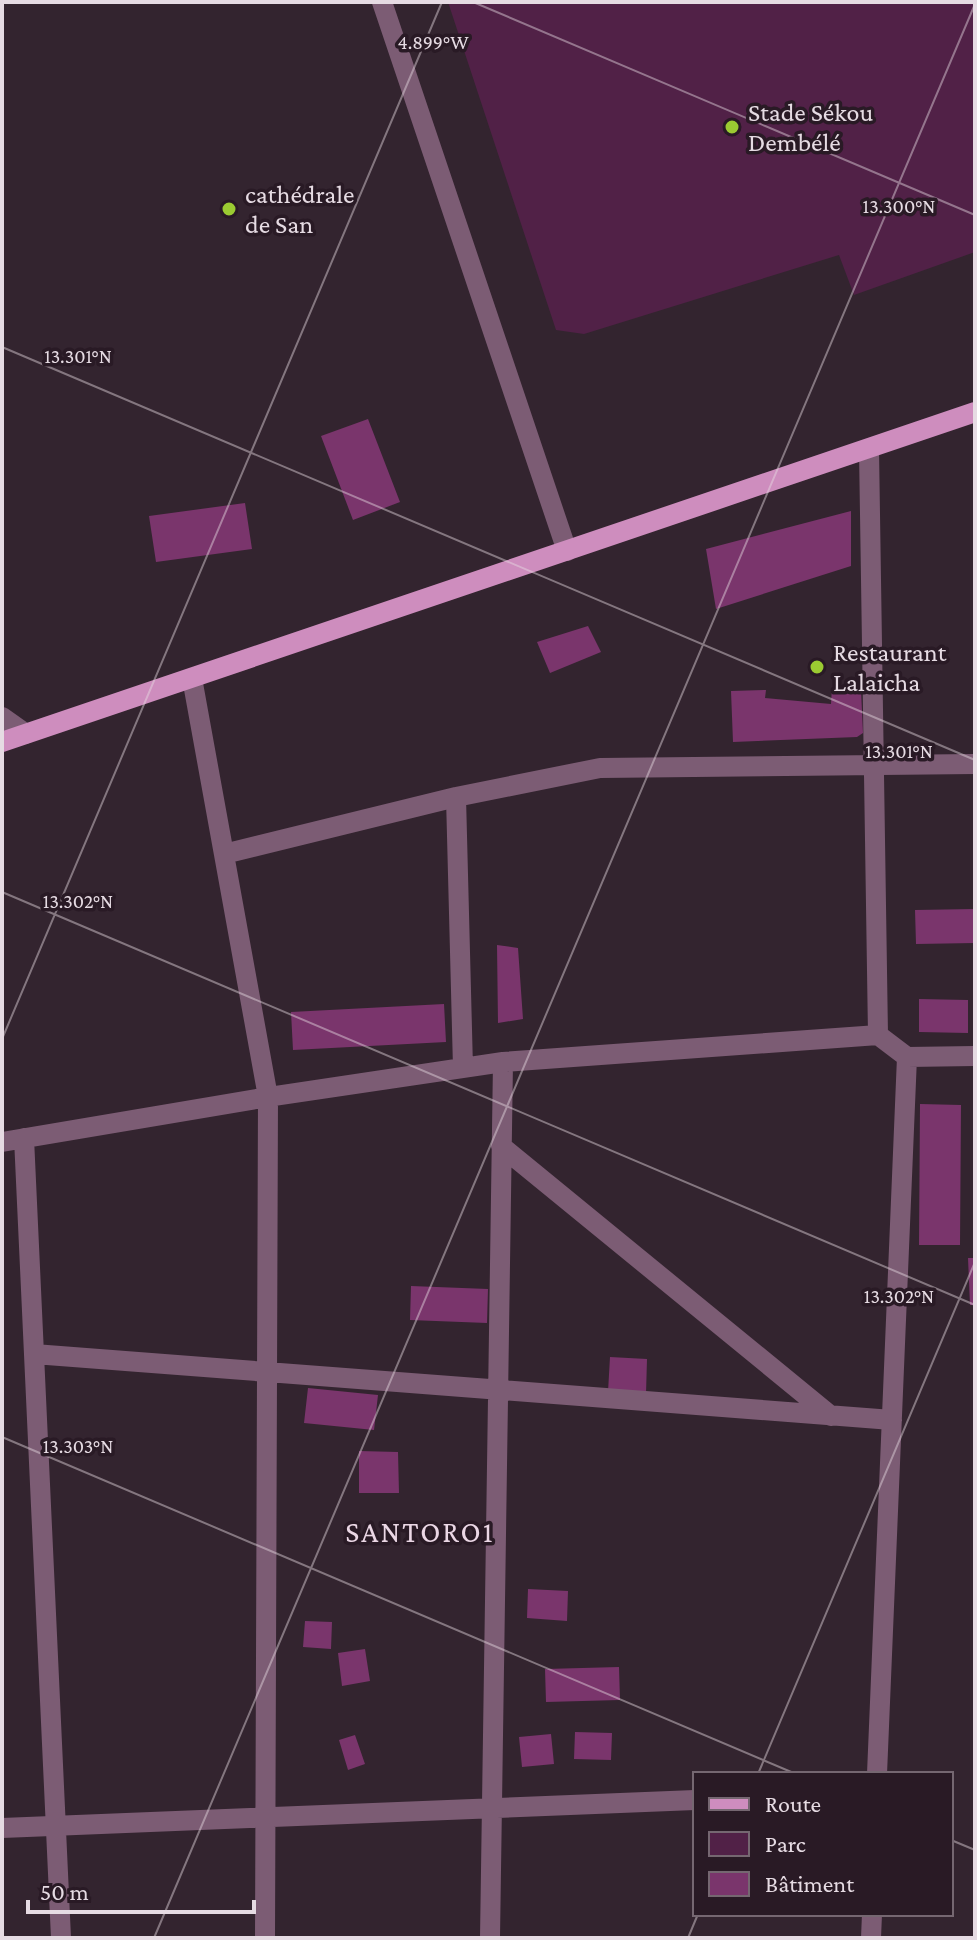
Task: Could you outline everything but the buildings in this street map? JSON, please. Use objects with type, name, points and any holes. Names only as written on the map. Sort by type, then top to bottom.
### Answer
[{"type":"main road","points":[[2,742],[975,412]]},
{"type":"street","points":[[382,2],[567,551]]},
{"type":"street","points":[[869,449],[878,1035]]},
{"type":"street","points":[[192,678],[268,1097],[265,1938]]},
{"type":"street","points":[[2,717],[26,734]]},
{"type":"street","points":[[224,854],[456,797],[600,768],[975,764]]},
{"type":"street","points":[[456,797],[463,1068]]},
{"type":"street","points":[[2,1142],[268,1097],[503,1062],[878,1035],[907,1057],[975,1056]]},
{"type":"street","points":[[877,1772],[907,1057]]},
{"type":"street","points":[[490,1938],[503,1062]]},
{"type":"street","points":[[24,1138],[61,1938]]},
{"type":"street","points":[[501,1146],[831,1416]]},
{"type":"street","points":[[34,1354],[892,1420]]},
{"type":"street","points":[[2,1828],[693,1800]]},
{"type":"street","points":[[871,1938],[872,1916]]},
{"type":"green space","name":"Stade Sékou Dembélé","points":[[448,2],[975,2],[975,252],[854,295],[839,255],[584,334],[556,330]]},
{"type":"place","name":"Stade Sékou Dembélé","points":[[732,127]]},
{"type":"place","name":"cathédrale de San","points":[[229,209]]},
{"type":"place","name":"Restaurant Lalaicha","points":[[817,667]]},
{"type":"district","name":"SANTORO1","points":[[420,1532]]}]
